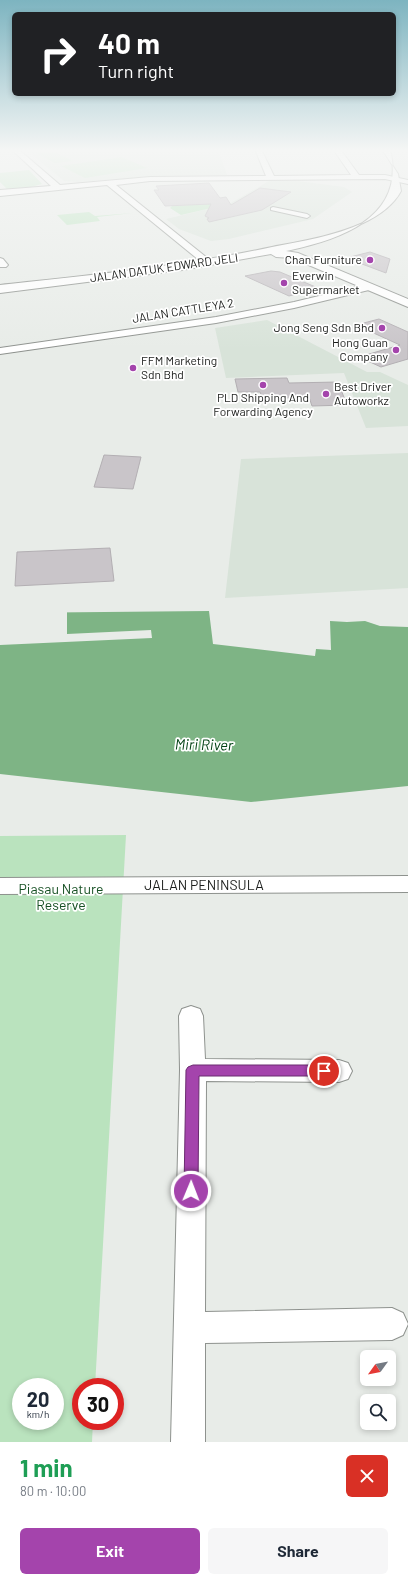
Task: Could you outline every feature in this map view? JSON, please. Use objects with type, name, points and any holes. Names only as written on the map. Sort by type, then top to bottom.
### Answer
[{"type":"street","points":[[150,216],[208,263]]},
{"type":"street","name":"JALAN DATUK EDWARD JELI","points":[[0,297],[245,264],[295,250],[343,233],[376,220],[381,216]]},
{"type":"street","name":"JALAN DATUK EDWARD JELI","points":[[0,289],[208,263],[261,254],[335,246],[371,232],[397,216]]},
{"type":"street","points":[[295,250],[329,270],[408,303]]},
{"type":"street","points":[[322,256],[323,261],[329,270]]},
{"type":"street","points":[[245,264],[329,270]]},
{"type":"street","name":"JALAN CATTLEYA 2","points":[[0,351],[216,320],[294,305],[368,286]]},
{"type":"street","name":"JALAN PENINSULA","points":[[0,886],[408,884]]},
{"type":"street","points":[[188,1442],[193,1070],[191,1016]]},
{"type":"street","points":[[193,1070],[339,1071]]},
{"type":"street","points":[[189,1328],[392,1324]]},
{"type":"shaded area","points":[[177,216],[317,216],[313,219],[229,239],[211,241],[179,229],[166,219]]},
{"type":"shaded area","points":[[267,320],[367,372],[380,372],[408,385],[408,426],[366,428],[344,373],[226,378],[215,328]]},
{"type":"shaded area","points":[[408,453],[408,588],[225,598],[241,459]]},
{"type":"green space","points":[[58,216],[103,216],[97,217],[100,221],[67,225]]},
{"type":"green space","name":"Piasau Nature Reserve","points":[[126,835],[96,1378],[72,1378],[72,1430],[93,1430],[92,1442],[0,1442],[0,836]]},
{"type":"water","name":"Miri River","points":[[209,611],[213,644],[315,656],[316,649],[331,650],[330,621],[365,621],[380,626],[408,627],[408,786],[251,802],[0,774],[0,613]]},
{"type":"pier","points":[[0,611],[67,611],[67,634],[151,630],[152,638],[0,645]]},
{"type":"building","points":[[206,216],[234,216],[209,222],[207,219],[209,218]]},
{"type":"building","name":"Chan Furniture","points":[[370,252],[390,259],[386,273],[346,258]]},
{"type":"building","name":"Everwin Supermarket","points":[[271,271],[280,272],[318,288],[289,296],[245,276]]},
{"type":"building","points":[[379,319],[408,332],[408,359],[381,367],[359,357],[400,345],[356,325]]},
{"type":"building","points":[[287,378],[289,383],[338,382],[347,405],[312,406],[309,397],[263,399],[260,392],[238,392],[235,379]]},
{"type":"building","points":[[104,455],[141,457],[133,489],[94,487]]},
{"type":"building","points":[[110,548],[114,581],[15,586],[17,552]]},
{"type":"place","name":"Chan Furniture","points":[[370,260]]},
{"type":"place","name":"Everwin Supermarket","points":[[284,283]]},
{"type":"place","name":"Jong Seng Sdn Bhd","points":[[382,328]]},
{"type":"place","name":"Hong Guan Company","points":[[396,350]]},
{"type":"place","name":"FFM Marketing Sdn Bhd","points":[[133,368]]},
{"type":"place","name":"PLD Shipping And Forwarding Agency","points":[[263,385]]},
{"type":"place","name":"Best Driver Autoworkz","points":[[326,394]]},
{"type":"route","points":[[191,1191],[193,1070],[324,1071]]}]
